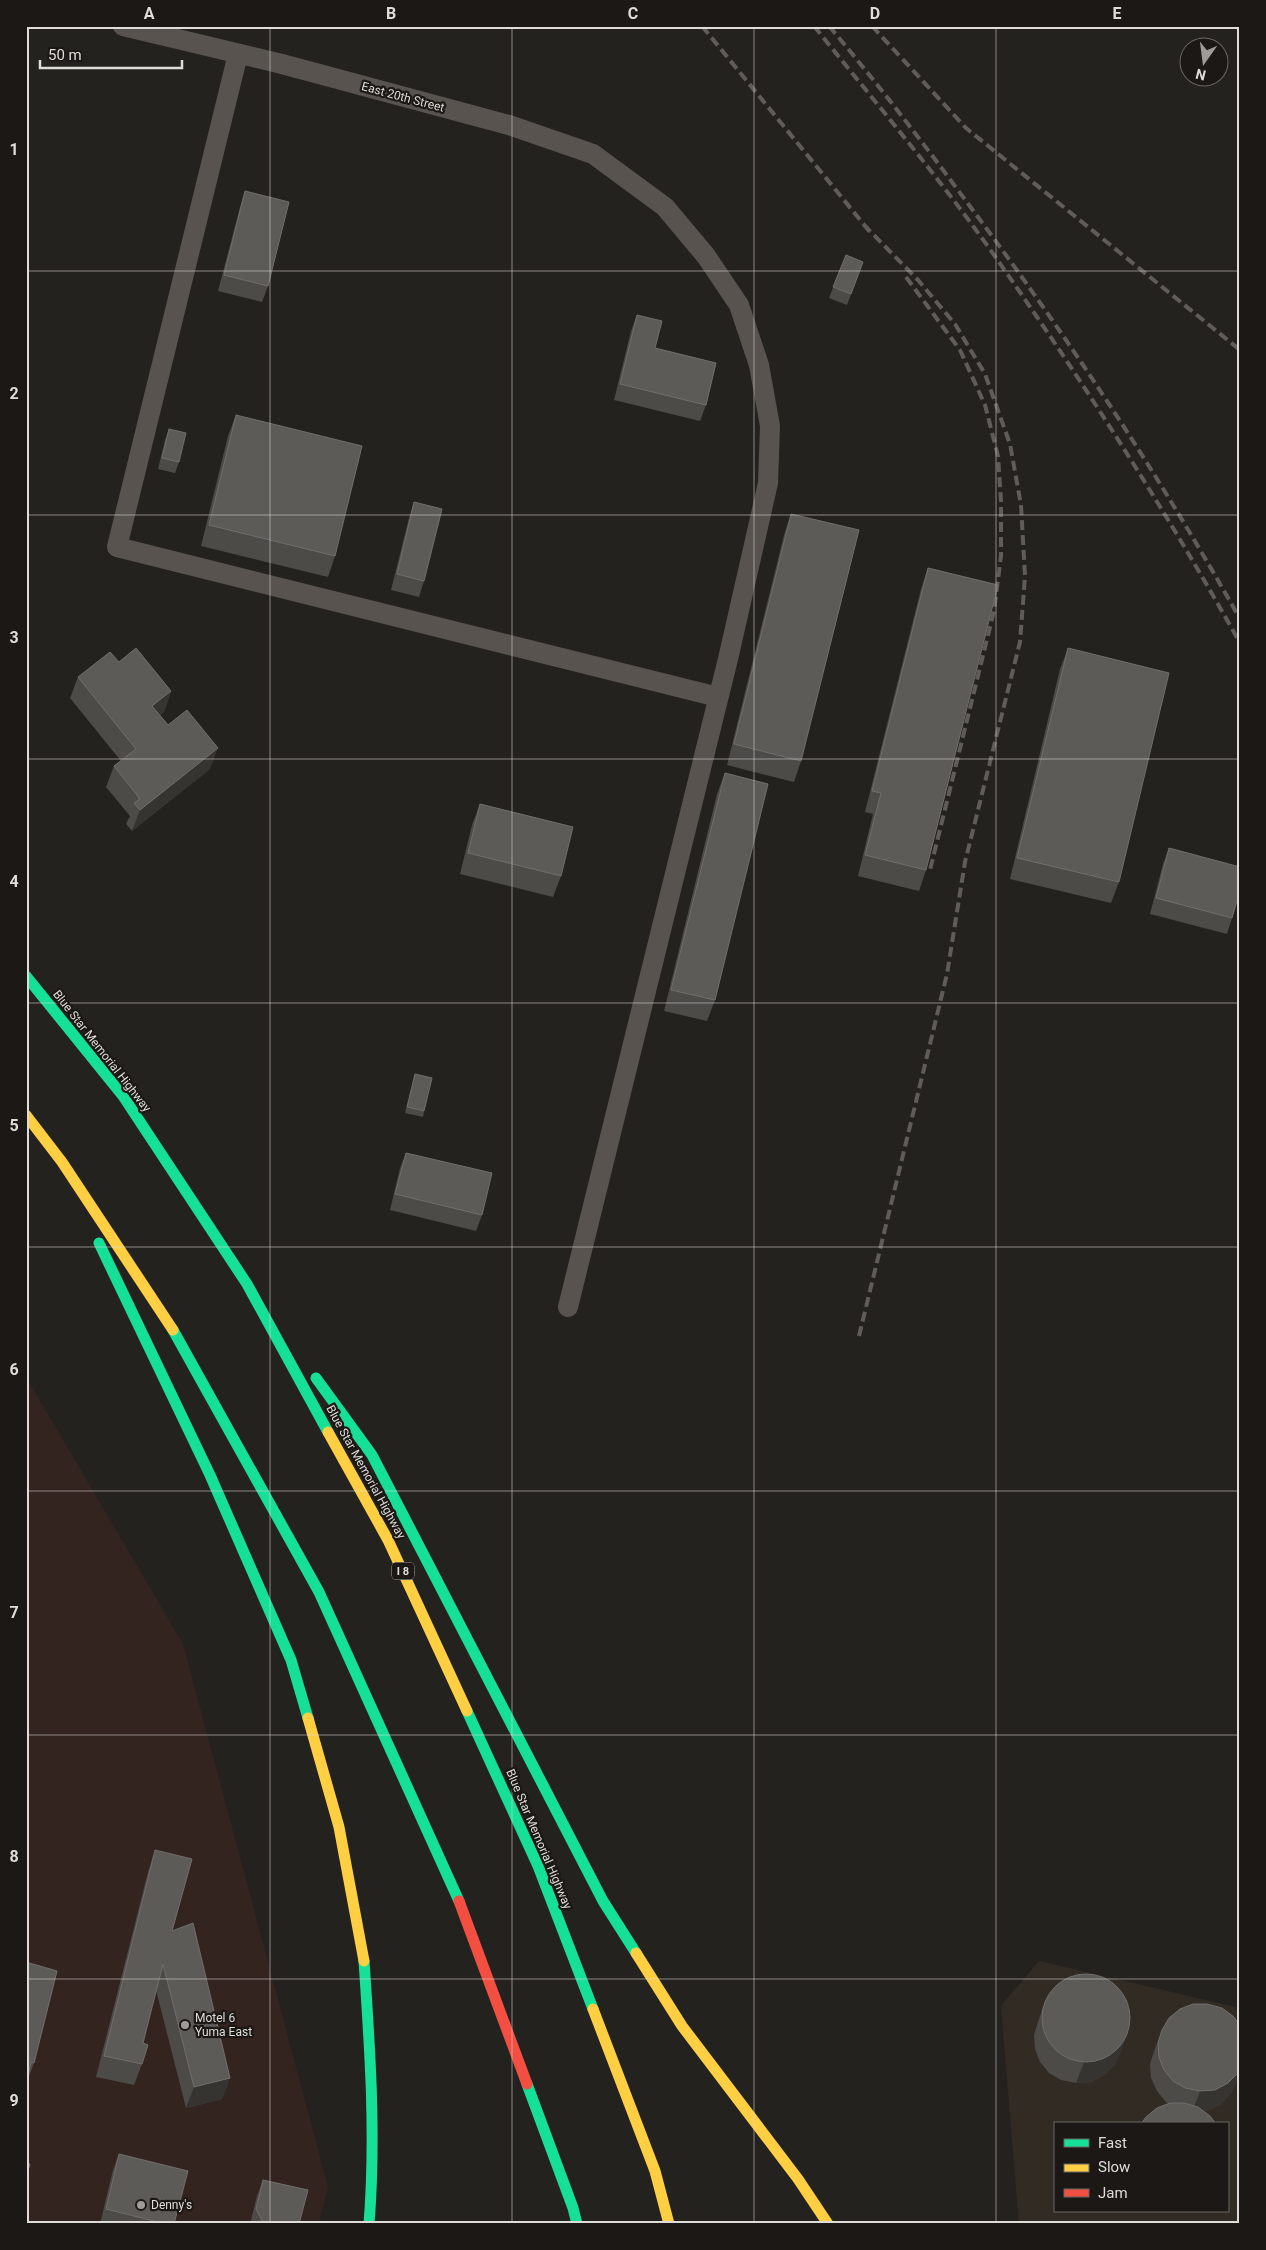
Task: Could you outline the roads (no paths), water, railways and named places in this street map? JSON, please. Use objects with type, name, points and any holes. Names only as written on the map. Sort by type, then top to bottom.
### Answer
[{"type":"highway","name":"Blue Star Memorial Highway","points":[[26,976],[123,1096],[247,1284],[388,1540],[538,1866],[654,2171],[668,2224]]},
{"type":"highway","points":[[26,1115],[62,1162],[176,1335],[319,1592],[463,1910],[573,2208],[577,2224]]},
{"type":"highway","points":[[62,1162],[130,1310],[210,1475],[291,1660],[339,1827],[364,1958],[371,2050],[373,2173],[369,2224]]},
{"type":"highway","points":[[247,1284],[372,1455],[603,1901],[682,2026],[798,2179],[828,2224]]},
{"type":"highway","points":[[361,2224],[373,2173]]},
{"type":"street","name":"East 20th Street","points":[[123,26],[509,125],[593,154],[665,207],[706,256],[739,305],[759,365],[770,426],[768,483],[718,697],[568,1307]]},
{"type":"street","points":[[238,54],[117,547],[718,697]]},
{"type":"railway","points":[[702,26],[870,232]]},
{"type":"railway","points":[[814,26],[951,197],[1027,302],[1091,397],[1152,494],[1240,643]]},
{"type":"railway","points":[[829,26],[918,137],[1042,305],[1145,460],[1240,619]]},
{"type":"railway","points":[[872,26],[966,128],[1240,350]]},
{"type":"railway","points":[[859,1336],[947,974],[965,862],[1020,642],[1025,576],[1021,505],[1010,444],[985,374],[955,324],[918,280],[866,227]]},
{"type":"railway","points":[[906,277],[960,350],[985,405],[998,456],[1001,501],[1001,556],[994,611],[930,870]]},
{"type":"place","name":"Motel 6 Yuma East","points":[[185,2025]]},
{"type":"place","name":"Denny's","points":[[141,2205]]}]
